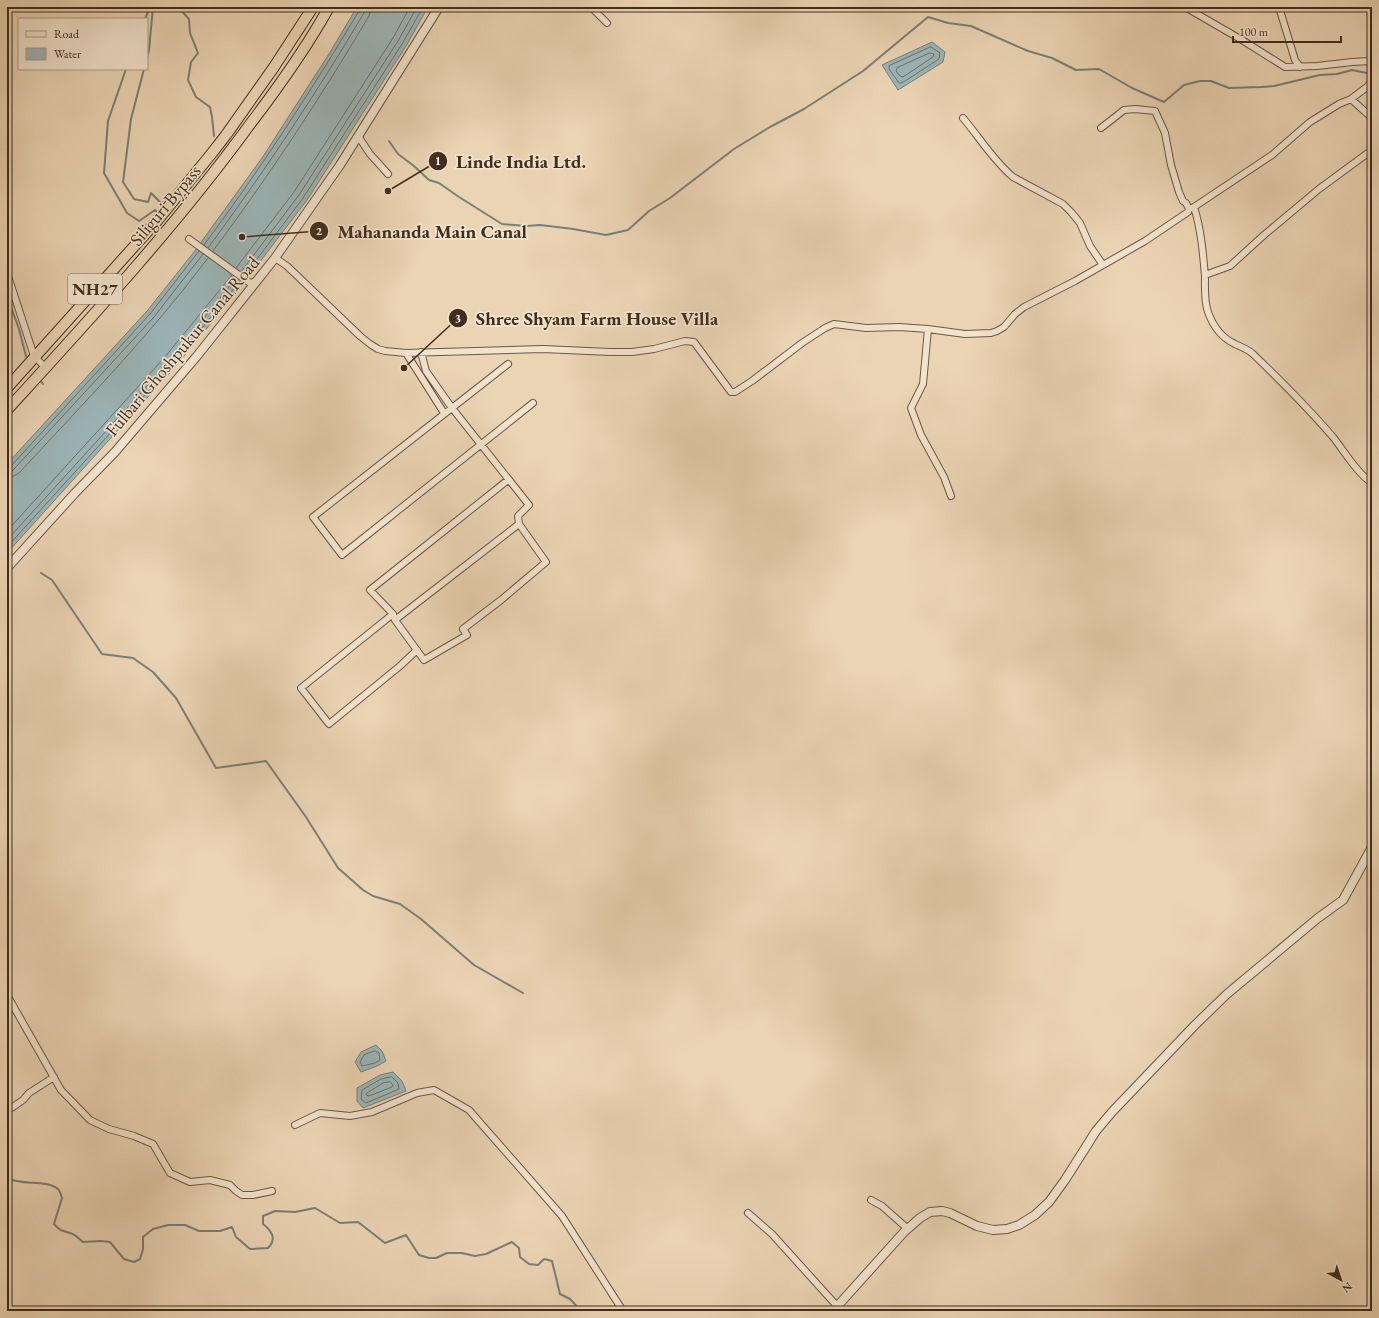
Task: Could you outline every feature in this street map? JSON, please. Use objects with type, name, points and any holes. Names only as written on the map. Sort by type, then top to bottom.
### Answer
[{"type":"highway","name":"NH27","points":[[7,388],[34,356],[156,222],[212,153],[274,67],[313,7]]},
{"type":"highway","name":"Siliguri Bypass","points":[[7,410],[165,234],[237,143],[284,80],[319,26],[329,7]]},
{"type":"street","name":"Fulbari Ghoshpukur Canal Road","points":[[7,568],[74,493],[115,452],[198,356],[253,282],[275,258],[340,165],[439,7]]},
{"type":"street","points":[[592,7],[607,23]]},
{"type":"street","points":[[1185,7],[1285,67],[1372,62]]},
{"type":"street","points":[[1280,7],[1294,60],[1300,67]]},
{"type":"street","points":[[275,258],[287,266],[360,336],[378,349],[406,353],[543,349],[632,352],[692,341],[731,392],[735,392],[825,328],[834,324],[866,328],[899,327],[928,329],[965,334],[994,332],[1004,327],[1015,314],[1024,307],[1145,241],[1192,208],[1272,156],[1310,122],[1351,99],[1367,87],[1372,81]]},
{"type":"street","points":[[1351,99],[1372,118]]},
{"type":"street","points":[[1101,128],[1124,110],[1135,109],[1155,111],[1166,133],[1171,165],[1182,200],[1192,208],[1199,228],[1208,312],[1221,334],[1229,341],[1250,351],[1298,397],[1333,437],[1349,460],[1372,483]]},
{"type":"street","points":[[963,118],[994,159],[1006,171],[1013,177],[1063,204],[1071,212],[1080,223],[1090,246],[1103,265]]},
{"type":"street","points":[[358,136],[370,154],[388,174]]},
{"type":"street","points":[[1205,275],[1230,266],[1319,189],[1372,150]]},
{"type":"street","points":[[192,241],[253,282]]},
{"type":"street","points":[[7,273],[34,356],[46,368]]},
{"type":"street","points":[[928,329],[923,384],[911,408],[921,435],[944,477],[951,496]]},
{"type":"street","points":[[421,352],[426,371],[452,408],[529,506],[518,516],[519,524],[546,562],[501,600],[463,629],[467,634],[424,660],[395,620],[393,614],[370,590],[508,480]]},
{"type":"street","points":[[406,353],[444,413]]},
{"type":"street","points":[[508,364],[313,517],[342,555],[533,402]]},
{"type":"street","points":[[395,620],[519,524]]},
{"type":"street","points":[[393,614],[301,688],[329,724],[400,666],[417,650]]},
{"type":"street","points":[[748,1213],[781,1244],[835,1309],[904,1232],[920,1218],[930,1212],[942,1211],[950,1213],[977,1226],[993,1230],[1007,1230],[1019,1225],[1035,1215],[1049,1202],[1066,1180],[1096,1131],[1112,1112],[1211,1009],[1318,918],[1343,900],[1372,847]]},
{"type":"street","points":[[7,995],[61,1090],[90,1120],[109,1129],[134,1136],[153,1144],[170,1173],[190,1182],[210,1180],[230,1185],[242,1195],[253,1195],[272,1191]]},
{"type":"street","points":[[7,1111],[23,1100],[29,1093],[54,1077]]},
{"type":"street","points":[[295,1125],[320,1113],[350,1116],[372,1112],[417,1093],[434,1090],[458,1103],[469,1110],[562,1216],[623,1311]]},
{"type":"street","points":[[871,1200],[882,1206],[908,1229]]},
{"type":"water","points":[[357,7],[428,7],[406,46],[307,200],[240,288],[175,367],[7,553],[7,464],[147,311],[194,252],[262,158],[329,54]]},
{"type":"water","points":[[932,42],[945,52],[943,62],[898,90],[882,65]]},
{"type":"water","points":[[376,1045],[382,1051],[386,1061],[361,1072],[355,1062],[361,1052]]},
{"type":"water","points":[[393,1072],[402,1081],[406,1091],[363,1108],[357,1101],[357,1088],[380,1075]]},
{"type":"waterway","points":[[145,18],[150,7]]},
{"type":"waterway","points":[[148,54],[153,7]]},
{"type":"waterway","points":[[178,7],[189,19],[190,33],[198,53],[191,62],[188,80],[196,97],[210,107],[214,136]]},
{"type":"waterway","points":[[389,141],[398,154],[429,180],[439,183],[502,224],[526,226],[540,225],[606,235],[628,230],[649,211],[670,198],[734,149],[770,127],[804,109],[863,71],[928,17],[948,23],[971,26],[1028,51],[1052,58],[1076,70],[1099,69],[1132,88],[1164,102],[1184,85],[1200,81],[1211,81],[1229,88],[1261,87],[1274,86],[1320,75],[1337,74],[1352,70],[1372,74]]},
{"type":"waterway","points":[[126,70],[108,121],[104,173],[127,213],[139,221],[155,210],[160,213]]},
{"type":"waterway","points":[[144,70],[131,119],[123,182],[134,199],[148,202],[151,193],[165,207]]},
{"type":"waterway","points":[[7,296],[19,329],[27,360]]},
{"type":"waterway","points":[[40,380],[43,384]]},
{"type":"waterway","points":[[41,573],[52,580],[102,654],[133,658],[153,672],[176,698],[216,768],[266,761],[306,817],[338,868],[363,890],[373,896],[400,904],[421,919],[474,965],[523,993]]},
{"type":"waterway","points":[[7,1178],[20,1182],[47,1184],[58,1189],[62,1198],[54,1224],[57,1227],[74,1234],[83,1242],[110,1242],[124,1259],[134,1262],[140,1259],[143,1249],[143,1237],[153,1229],[168,1225],[185,1225],[199,1231],[220,1231],[232,1227],[236,1237],[250,1249],[268,1248],[271,1245],[273,1238],[269,1229],[263,1224],[263,1216],[275,1211],[295,1212],[315,1208],[340,1223],[358,1222],[385,1243],[406,1235],[419,1255],[429,1258],[436,1258],[447,1253],[462,1253],[475,1256],[486,1254],[512,1242],[519,1248],[520,1257],[529,1264],[538,1265],[544,1259],[552,1261],[560,1294],[570,1299],[581,1311]]},
{"type":"place","name":"Linde India Ltd.","points":[[388,191]]},
{"type":"place","name":"Mahananda Main Canal","points":[[242,237]]},
{"type":"place","name":"Shree Shyam Farm House Villa","points":[[404,368]]}]
